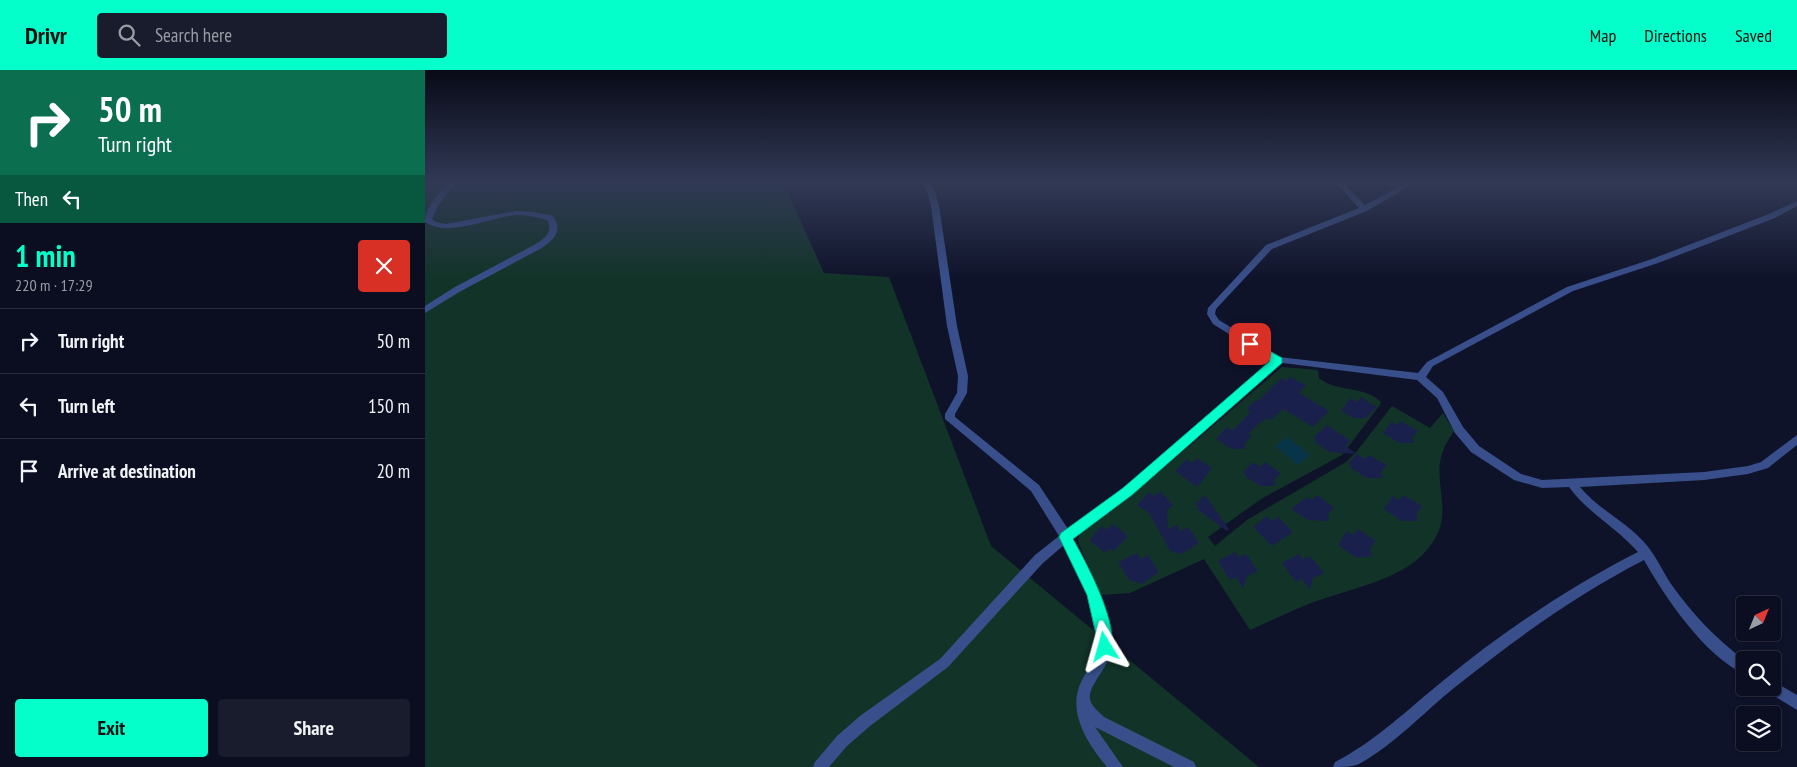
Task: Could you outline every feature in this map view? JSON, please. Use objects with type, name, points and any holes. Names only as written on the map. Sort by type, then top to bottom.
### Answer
[{"type":"street","points":[[429,215],[428,220],[434,224],[446,226],[513,215]]},
{"type":"street","points":[[425,310],[458,290],[537,248],[546,241],[553,232],[554,226],[550,218],[531,215]]},
{"type":"street","points":[[936,215],[952,326],[963,376],[962,393],[950,414],[950,418],[1035,488],[1066,537],[1086,574],[1103,629],[1105,647],[1102,660],[1087,680],[1083,692],[1083,718],[1089,731],[1116,767]]},
{"type":"street","points":[[1350,215],[1269,247],[1211,310],[1211,316],[1216,322],[1278,361],[1313,363],[1420,376],[1440,395],[1467,441],[1487,458],[1531,482],[1541,484],[1704,476],[1747,470],[1764,465],[1797,439]]},
{"type":"street","points":[[1420,376],[1430,364],[1570,289],[1655,261],[1775,215]]},
{"type":"street","points":[[820,767],[842,741],[865,720],[944,663],[1039,559],[1122,496],[1278,361]]},
{"type":"street","points":[[1571,482],[1586,500],[1630,534],[1646,553],[1658,575],[1697,628],[1716,647],[1736,661]]},
{"type":"street","points":[[1339,767],[1370,749],[1467,670],[1547,610],[1601,576],[1646,553]]},
{"type":"street","points":[[1781,692],[1797,703]]},
{"type":"street","points":[[1083,703],[1088,712],[1099,722],[1189,767]]},
{"type":"green space","points":[[425,215],[798,215],[824,273],[889,277],[991,546],[1259,767],[425,767]]},
{"type":"green space","points":[[1282,367],[1318,370],[1319,378],[1326,383],[1367,393],[1381,402],[1380,405],[1342,455],[1261,499],[1208,537],[1215,546],[1247,520],[1346,462],[1357,451],[1392,406],[1430,428],[1443,413],[1454,431],[1445,446],[1440,460],[1442,518],[1440,527],[1431,544],[1419,558],[1385,578],[1309,604],[1250,630],[1204,559],[1130,593],[1101,595],[1080,546],[1078,540],[1080,534],[1124,502]]},
{"type":"water","points":[[1287,437],[1310,455],[1298,465],[1275,446]]},
{"type":"building","points":[[1290,377],[1306,385],[1299,393],[1329,411],[1313,427],[1283,409],[1272,419],[1263,420],[1248,434],[1252,436],[1245,443],[1245,449],[1231,449],[1216,439],[1227,427],[1232,431],[1250,413],[1247,408],[1256,400],[1258,401],[1281,378],[1286,381]]},
{"type":"building","points":[[1361,397],[1377,407],[1366,418],[1353,418],[1341,410],[1351,398],[1357,402]]},
{"type":"building","points":[[1401,421],[1418,431],[1412,437],[1414,443],[1399,443],[1383,433],[1391,422],[1397,425]]},
{"type":"building","points":[[1327,425],[1351,441],[1345,446],[1365,459],[1369,455],[1387,465],[1381,472],[1382,478],[1367,478],[1351,468],[1352,466],[1348,464],[1357,454],[1329,452],[1315,442],[1316,440],[1313,438]]},
{"type":"building","points":[[1197,458],[1212,468],[1197,487],[1175,471],[1187,459],[1192,463]]},
{"type":"building","points":[[1253,462],[1260,467],[1265,462],[1281,473],[1274,480],[1275,486],[1260,486],[1245,476],[1246,474],[1243,472]]},
{"type":"building","points":[[1160,491],[1173,505],[1167,510],[1168,529],[1177,525],[1180,531],[1188,527],[1199,543],[1182,554],[1170,551],[1149,513],[1137,505],[1149,492],[1154,496]]},
{"type":"building","points":[[1205,495],[1229,529],[1227,531],[1197,509],[1199,507],[1195,504]]},
{"type":"building","points":[[1317,495],[1334,507],[1328,515],[1329,521],[1308,520],[1291,509],[1307,497],[1312,500]]},
{"type":"building","points":[[1404,495],[1422,506],[1416,514],[1418,521],[1402,521],[1384,509],[1393,496],[1399,500]]},
{"type":"building","points":[[1267,516],[1272,521],[1278,517],[1293,532],[1272,546],[1253,527]]},
{"type":"building","points":[[1113,524],[1128,536],[1113,552],[1110,548],[1105,553],[1089,540],[1102,526],[1107,530]]},
{"type":"building","points":[[1358,529],[1376,541],[1370,549],[1372,556],[1357,558],[1338,545],[1347,531],[1353,535]]},
{"type":"building","points":[[1235,552],[1239,557],[1246,554],[1258,571],[1247,576],[1243,588],[1236,577],[1230,580],[1218,561]]},
{"type":"building","points":[[1137,553],[1141,559],[1148,555],[1159,572],[1142,584],[1129,580],[1118,562]]},
{"type":"building","points":[[1299,554],[1303,559],[1310,556],[1324,573],[1313,578],[1310,590],[1302,579],[1296,582],[1282,563]]},
{"type":"route","points":[[1105,647],[1103,629],[1094,595],[1086,574],[1066,537],[1128,491],[1220,413],[1274,362],[1278,361],[1250,344]]}]
